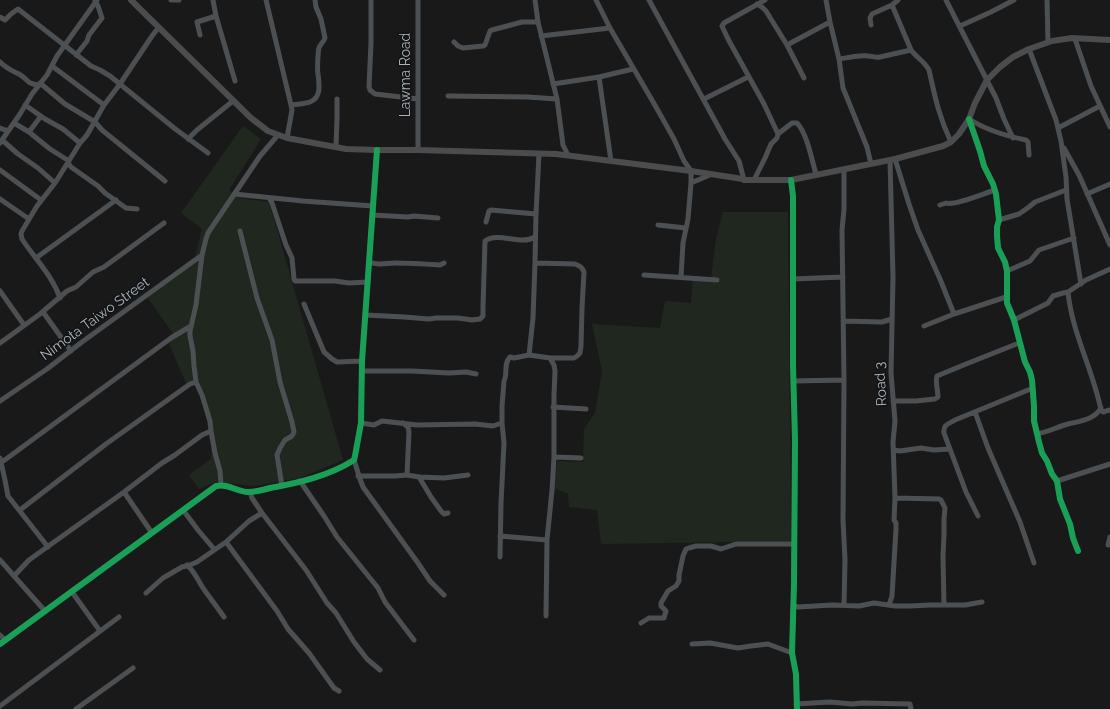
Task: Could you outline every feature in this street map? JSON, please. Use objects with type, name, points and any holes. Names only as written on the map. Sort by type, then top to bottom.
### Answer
[{"type":"main road","points":[[131,0],[251,118],[262,127],[287,138],[346,149],[568,155],[691,171],[744,180],[791,180],[871,164],[934,149],[951,142],[959,134],[969,119],[975,103],[987,80],[1006,61],[1029,49],[1048,42],[1075,38],[1110,40]]},
{"type":"street","points":[[171,0],[179,0]]},
{"type":"street","points":[[213,0],[216,16],[235,81]]},
{"type":"street","points":[[266,0],[292,110],[287,138]]},
{"type":"street","points":[[291,105],[309,103],[318,96],[319,87],[317,73],[319,48],[325,38],[315,0]]},
{"type":"street","points":[[371,0],[370,90],[375,94],[418,100]]},
{"type":"street","name":"Lawma Road","points":[[418,0],[418,150]]},
{"type":"street","points":[[535,0],[541,36],[557,99],[563,145],[568,155]]},
{"type":"street","points":[[596,0],[633,70],[691,171],[691,183],[683,243],[681,277]]},
{"type":"street","points":[[649,0],[725,139],[739,161],[744,180]]},
{"type":"street","points":[[765,0],[722,26],[728,40],[764,104],[778,134]]},
{"type":"street","points":[[826,0],[839,59],[844,92],[867,147],[871,164]]},
{"type":"street","points":[[871,25],[870,18],[872,14],[892,5],[898,0]]},
{"type":"street","points":[[946,0],[996,98],[1013,138]]},
{"type":"street","points":[[960,26],[1014,0]]},
{"type":"street","points":[[1047,0],[1048,42]]},
{"type":"street","points":[[55,183],[38,168],[1,142],[32,94],[47,75],[64,46],[96,1]]},
{"type":"street","points":[[76,55],[102,18],[96,1]]},
{"type":"street","points":[[757,4],[766,11],[787,45],[804,78]]},
{"type":"street","points":[[892,5],[911,50],[928,66],[940,116],[951,142]]},
{"type":"street","points":[[0,17],[5,20],[18,9],[91,66],[110,76],[188,139],[208,153]]},
{"type":"street","points":[[200,35],[197,22],[216,16]]},
{"type":"street","points":[[454,42],[463,48],[483,46],[485,45],[490,31],[492,30],[522,22],[538,22]]},
{"type":"street","points":[[787,45],[830,22]]},
{"type":"street","points":[[60,298],[56,287],[46,271],[25,243],[21,235],[22,231],[41,200],[55,183],[80,143],[87,135],[104,105],[159,27]]},
{"type":"street","points":[[541,36],[610,28]]},
{"type":"street","points":[[1075,38],[1091,86],[1110,127]]},
{"type":"street","points":[[1029,49],[1048,97],[1062,145],[1066,190],[1081,284]]},
{"type":"street","points":[[839,59],[859,56],[870,56],[877,58],[911,50]]},
{"type":"street","points":[[0,62],[5,67],[20,74],[32,84],[39,84],[65,104],[95,122],[102,130],[165,181]]},
{"type":"street","points":[[52,66],[104,105]]},
{"type":"street","points":[[553,84],[600,77],[633,70]]},
{"type":"street","points":[[600,77],[611,161]]},
{"type":"street","points":[[704,99],[748,77]]},
{"type":"street","points":[[448,96],[486,98],[528,97],[557,99]]},
{"type":"street","points":[[336,146],[337,99]]},
{"type":"street","points":[[188,139],[197,130],[234,101]]},
{"type":"street","points":[[25,105],[63,129],[80,143]]},
{"type":"street","points":[[1058,128],[1100,106]]},
{"type":"street","points":[[29,132],[41,116]]},
{"type":"street","points":[[969,119],[1002,135],[1026,140],[1028,142],[1030,156]]},
{"type":"street","points":[[969,119],[984,166],[997,198],[998,248],[1007,271],[1007,303],[1014,320],[1019,344],[1030,372],[1033,388],[1034,421],[1037,434],[1042,453],[1048,461],[1052,474],[1057,482],[1060,499],[1070,524],[1078,552]]},
{"type":"street","points":[[14,122],[68,162],[71,167],[98,186],[105,194],[126,208],[137,210]]},
{"type":"street","points":[[754,180],[766,158],[771,144],[777,138],[778,134],[792,123],[798,123],[801,126],[816,174]]},
{"type":"street","points":[[0,128],[9,130]]},
{"type":"street","points":[[221,484],[210,421],[201,390],[196,382],[190,336],[197,299],[202,255],[208,233],[260,156],[278,135]]},
{"type":"street","points":[[556,154],[563,145]]},
{"type":"street","points":[[1062,145],[1079,175],[1110,245]]},
{"type":"street","points":[[377,150],[362,361],[361,423],[354,460],[358,476],[365,489],[427,577],[444,595]]},
{"type":"street","points":[[529,355],[533,318],[539,154]]},
{"type":"street","points":[[893,159],[918,230],[954,314]]},
{"type":"street","name":"Road 3","points":[[889,605],[891,600],[896,530],[896,523],[894,520],[895,498],[893,433],[895,421],[891,373],[893,159]]},
{"type":"street","points":[[677,170],[684,160]]},
{"type":"street","points":[[844,169],[844,209],[842,230],[844,380],[843,520],[845,560],[844,605]]},
{"type":"street","points":[[0,170],[41,200]]},
{"type":"street","points":[[691,183],[712,174]]},
{"type":"street","points":[[791,180],[793,196],[793,381],[795,440],[795,608],[792,653],[796,674],[796,707],[830,702],[852,704],[910,704],[911,709]]},
{"type":"street","points":[[1087,194],[1110,184]]},
{"type":"street","points":[[940,205],[958,202],[995,190]]},
{"type":"street","points":[[998,220],[1019,214],[1035,202],[1066,190]]},
{"type":"street","points":[[234,194],[373,206]]},
{"type":"street","points":[[269,198],[292,258],[295,281],[368,282]]},
{"type":"street","points":[[0,199],[29,219]]},
{"type":"street","points":[[36,258],[116,200]]},
{"type":"street","points":[[486,222],[490,210],[536,214]]},
{"type":"street","points":[[372,215],[438,218]]},
{"type":"street","points":[[0,343],[43,312],[67,291],[76,287],[93,272],[104,267],[164,223]]},
{"type":"street","points":[[658,225],[686,228]]},
{"type":"street","points":[[240,231],[257,298],[272,340],[280,382],[294,432],[292,436],[285,440],[278,455],[282,486]]},
{"type":"street","points":[[366,315],[404,316],[429,319],[458,318],[472,320],[480,318],[483,316],[485,241],[492,238],[528,240],[535,237]]},
{"type":"street","points":[[1007,271],[1030,261],[1039,250],[1074,238]]},
{"type":"street","name":"Nimota Taiwo Street","points":[[0,401],[202,255]]},
{"type":"street","points":[[369,262],[374,264],[394,263],[440,265],[444,263]]},
{"type":"street","points":[[500,557],[504,443],[502,423],[504,381],[506,378],[506,366],[508,359],[510,357],[514,358],[529,355],[550,358],[575,357],[580,354],[581,346],[584,272],[580,266],[575,264],[535,263]]},
{"type":"street","points":[[1014,320],[1048,303],[1053,296],[1068,292],[1086,280],[1110,269]]},
{"type":"street","points":[[644,275],[717,280]]},
{"type":"street","points":[[793,278],[843,277]]},
{"type":"street","points":[[0,291],[24,325]]},
{"type":"street","points":[[1068,292],[1069,304],[1101,408],[1103,412],[1110,410]]},
{"type":"street","points":[[924,326],[954,314],[1006,297]]},
{"type":"street","points":[[304,304],[324,352],[338,362],[362,361]]},
{"type":"street","points":[[43,312],[71,351]]},
{"type":"street","points":[[843,322],[882,322],[892,319]]},
{"type":"street","points":[[882,322],[892,328]]},
{"type":"street","points":[[48,547],[8,496],[1,460],[171,338],[191,326]]},
{"type":"street","points":[[894,401],[935,399],[938,397],[937,376],[1019,344]]},
{"type":"street","points":[[546,616],[547,540],[554,457],[553,407],[555,368],[550,358]]},
{"type":"street","points":[[362,371],[412,370],[450,373],[466,372],[476,374]]},
{"type":"street","points":[[793,381],[844,380]]},
{"type":"street","points":[[20,510],[106,444],[190,384],[196,382]]},
{"type":"street","points":[[978,516],[966,492],[944,433],[944,427],[975,412],[1033,388]]},
{"type":"street","points":[[553,407],[586,409]]},
{"type":"street","points":[[1037,434],[1089,418],[1097,414],[1101,408]]},
{"type":"street","points":[[975,412],[988,448],[1020,522],[1034,563]]},
{"type":"street","points":[[361,423],[374,425],[382,421],[417,425],[480,424],[496,426],[502,423]]},
{"type":"street","points":[[403,423],[408,427],[409,432],[407,475]]},
{"type":"street","points":[[14,576],[29,560],[162,463],[202,435],[211,432]]},
{"type":"street","points":[[894,450],[900,451],[921,448],[934,450],[950,449]]},
{"type":"street","points":[[554,457],[581,458]]},
{"type":"street","points":[[0,644],[216,486],[221,484],[243,491],[252,492],[321,476],[354,460]]},
{"type":"street","points":[[1057,482],[1110,464]]},
{"type":"street","points":[[358,476],[407,475],[444,478],[468,476]]},
{"type":"street","points":[[419,477],[442,513],[448,513]]},
{"type":"street","points":[[300,482],[337,537],[378,588],[385,602],[414,640]]},
{"type":"street","points":[[124,492],[152,533]]},
{"type":"street","points":[[252,492],[252,498],[262,513],[309,575],[327,603],[336,613],[354,642],[367,659],[380,670]]},
{"type":"street","points":[[895,498],[939,499],[944,504],[944,605]]},
{"type":"street","points":[[183,510],[214,549]]},
{"type":"street","points":[[146,593],[163,578],[187,565],[197,562],[226,542],[249,521],[262,513]]},
{"type":"street","points":[[500,536],[547,540]]},
{"type":"street","points":[[1108,545],[1110,537]]},
{"type":"street","points":[[226,542],[278,610],[288,629],[309,653],[334,688],[339,692]]},
{"type":"street","points":[[641,623],[649,618],[665,617],[666,611],[661,606],[661,603],[668,591],[676,586],[679,581],[683,556],[686,550],[696,546],[724,548],[736,544],[794,544]]},
{"type":"street","points":[[0,560],[45,611]]},
{"type":"street","points":[[187,565],[194,572],[203,588],[224,617]]},
{"type":"street","points":[[72,592],[100,631]]},
{"type":"street","points":[[795,608],[844,605],[859,606],[874,603],[895,606],[910,606],[965,605],[982,602]]},
{"type":"street","points":[[0,706],[119,617]]},
{"type":"street","points":[[0,635],[5,640]]},
{"type":"street","points":[[692,644],[710,643],[738,648],[768,644],[792,653]]},
{"type":"street","points":[[76,709],[133,668]]},
{"type":"shaded area","points":[[243,126],[261,139],[229,190],[239,198],[268,202],[343,460],[300,478],[255,486],[216,482],[199,489],[189,475],[211,459],[211,441],[199,385],[186,383],[169,344],[172,332],[145,294],[195,257],[202,229],[181,213]]},
{"type":"shaded area","points":[[723,212],[788,212],[791,541],[601,544],[597,510],[569,507],[568,494],[554,488],[557,461],[583,462],[584,429],[595,413],[602,371],[592,324],[660,328],[665,301],[691,303],[693,279],[711,279],[716,239]]},
{"type":"cycle path","points":[[969,119],[984,166],[996,194],[999,220],[997,227],[998,248],[1005,262],[1007,271],[1007,303],[1014,320],[1025,362],[1032,380],[1034,421],[1039,442],[1042,453],[1057,481],[1060,499],[1070,524],[1078,551]]},
{"type":"cycle path","points":[[0,644],[216,486],[225,486],[244,492],[259,491],[324,475],[354,460],[361,423],[362,361],[377,150]]},
{"type":"cycle path","points":[[791,180],[793,196],[793,365],[795,440],[792,653],[796,674],[797,709]]}]
